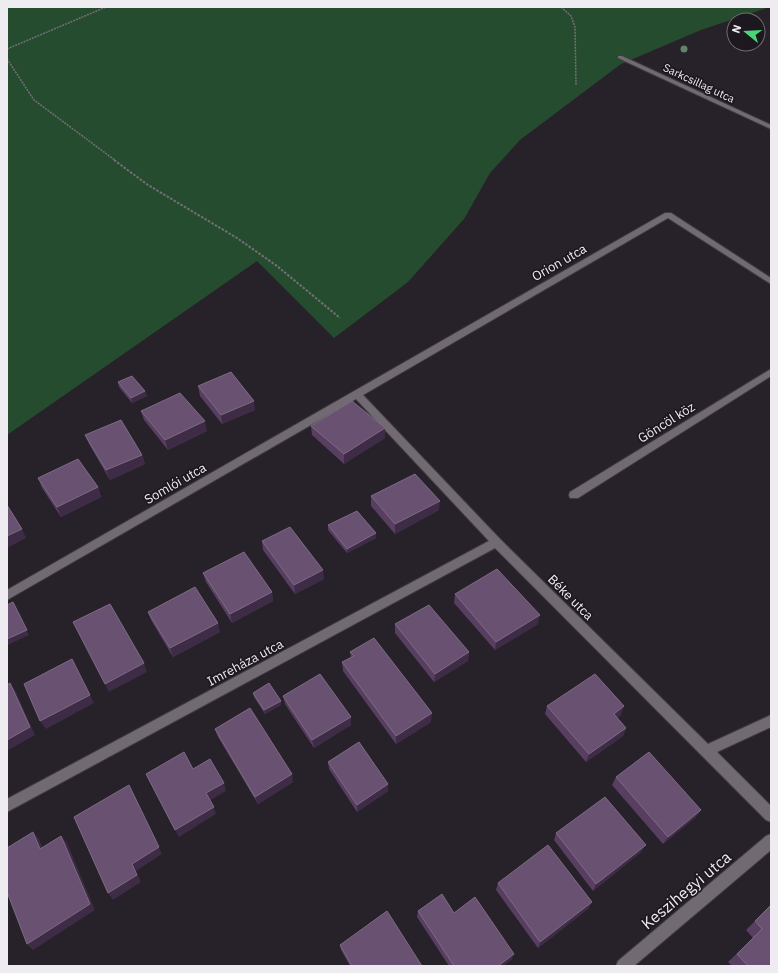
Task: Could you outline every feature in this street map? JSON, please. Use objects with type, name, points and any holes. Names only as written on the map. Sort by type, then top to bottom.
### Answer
[{"type":"street","name":"Sarkcsillag utca","points":[[620,57],[771,127]]},
{"type":"street","name":"Orion utca","points":[[356,393],[668,215],[771,282]]},
{"type":"street","name":"Göncöl köz","points":[[574,495],[771,372]]},
{"type":"street","name":"Béke utca","points":[[356,393],[496,542],[771,815]]},
{"type":"street","name":"Somlói utca","points":[[7,595],[356,393]]},
{"type":"street","name":"Imreháza utca","points":[[7,806],[496,542]]},
{"type":"street","points":[[706,751],[771,721]]},
{"type":"street","name":"Keszihegyi utca","points":[[623,966],[771,841]]},
{"type":"path","points":[[7,49],[106,7]]},
{"type":"path","points":[[561,7],[570,15],[575,24],[576,86]]},
{"type":"path","points":[[7,59],[34,100],[148,185],[237,238],[276,266],[340,318]]},
{"type":"green space","points":[[7,7],[770,7],[755,12],[726,12],[726,22],[701,30],[621,64],[520,140],[490,173],[464,219],[408,282],[334,338],[257,261],[7,435]]},
{"type":"building","points":[[231,372],[254,401],[221,415],[198,386]]},
{"type":"building","points":[[132,376],[145,391],[131,398],[118,382]]},
{"type":"building","points":[[180,393],[205,421],[165,440],[141,411]]},
{"type":"building","points":[[352,401],[385,428],[344,454],[311,426]]},
{"type":"building","points":[[121,420],[142,455],[106,470],[85,435]]},
{"type":"building","points":[[78,459],[98,487],[57,507],[38,478]]},
{"type":"building","points":[[415,474],[440,501],[395,524],[371,496]]},
{"type":"building","points":[[7,505],[22,529],[7,536]]},
{"type":"building","points":[[357,511],[376,533],[347,549],[328,525]]},
{"type":"building","points":[[290,527],[323,570],[294,585],[262,541]]},
{"type":"building","points":[[244,552],[272,592],[230,614],[203,573]]},
{"type":"building","points":[[497,569],[540,615],[496,642],[455,594]]},
{"type":"building","points":[[195,587],[218,623],[170,648],[148,612]]},
{"type":"building","points":[[13,602],[27,630],[7,639],[7,605]]},
{"type":"building","points":[[110,604],[144,663],[105,684],[73,622]]},
{"type":"building","points":[[429,605],[469,652],[435,674],[395,624]]},
{"type":"building","points":[[374,638],[432,713],[396,736],[342,662],[354,656],[350,652]]},
{"type":"building","points":[[72,659],[90,695],[40,721],[24,684]]},
{"type":"building","points":[[320,674],[351,717],[312,740],[283,696]]},
{"type":"building","points":[[595,674],[624,706],[614,714],[626,728],[589,754],[547,706]]},
{"type":"building","points":[[10,683],[30,727],[7,740],[7,685]]},
{"type":"building","points":[[269,683],[281,701],[264,710],[253,693]]},
{"type":"building","points":[[250,708],[292,774],[255,797],[215,729]]},
{"type":"building","points":[[359,742],[388,784],[357,805],[328,762]]},
{"type":"building","points":[[184,752],[193,769],[210,759],[224,783],[206,793],[214,807],[175,830],[146,774]]},
{"type":"building","points":[[649,752],[701,810],[668,837],[616,777]]},
{"type":"building","points":[[129,785],[159,847],[132,864],[137,875],[108,893],[74,817]]},
{"type":"building","points":[[605,797],[646,845],[596,884],[556,833]]},
{"type":"building","points":[[33,832],[40,849],[61,836],[90,904],[27,944],[7,892],[7,848]]},
{"type":"building","points":[[548,845],[592,902],[540,942],[498,883]]},
{"type":"building","points":[[442,894],[454,913],[475,897],[514,954],[498,966],[454,966],[418,911]]},
{"type":"building","points":[[771,905],[771,966],[748,966],[737,954],[762,929],[755,921]]},
{"type":"building","points":[[387,911],[422,966],[352,966],[340,945]]}]
